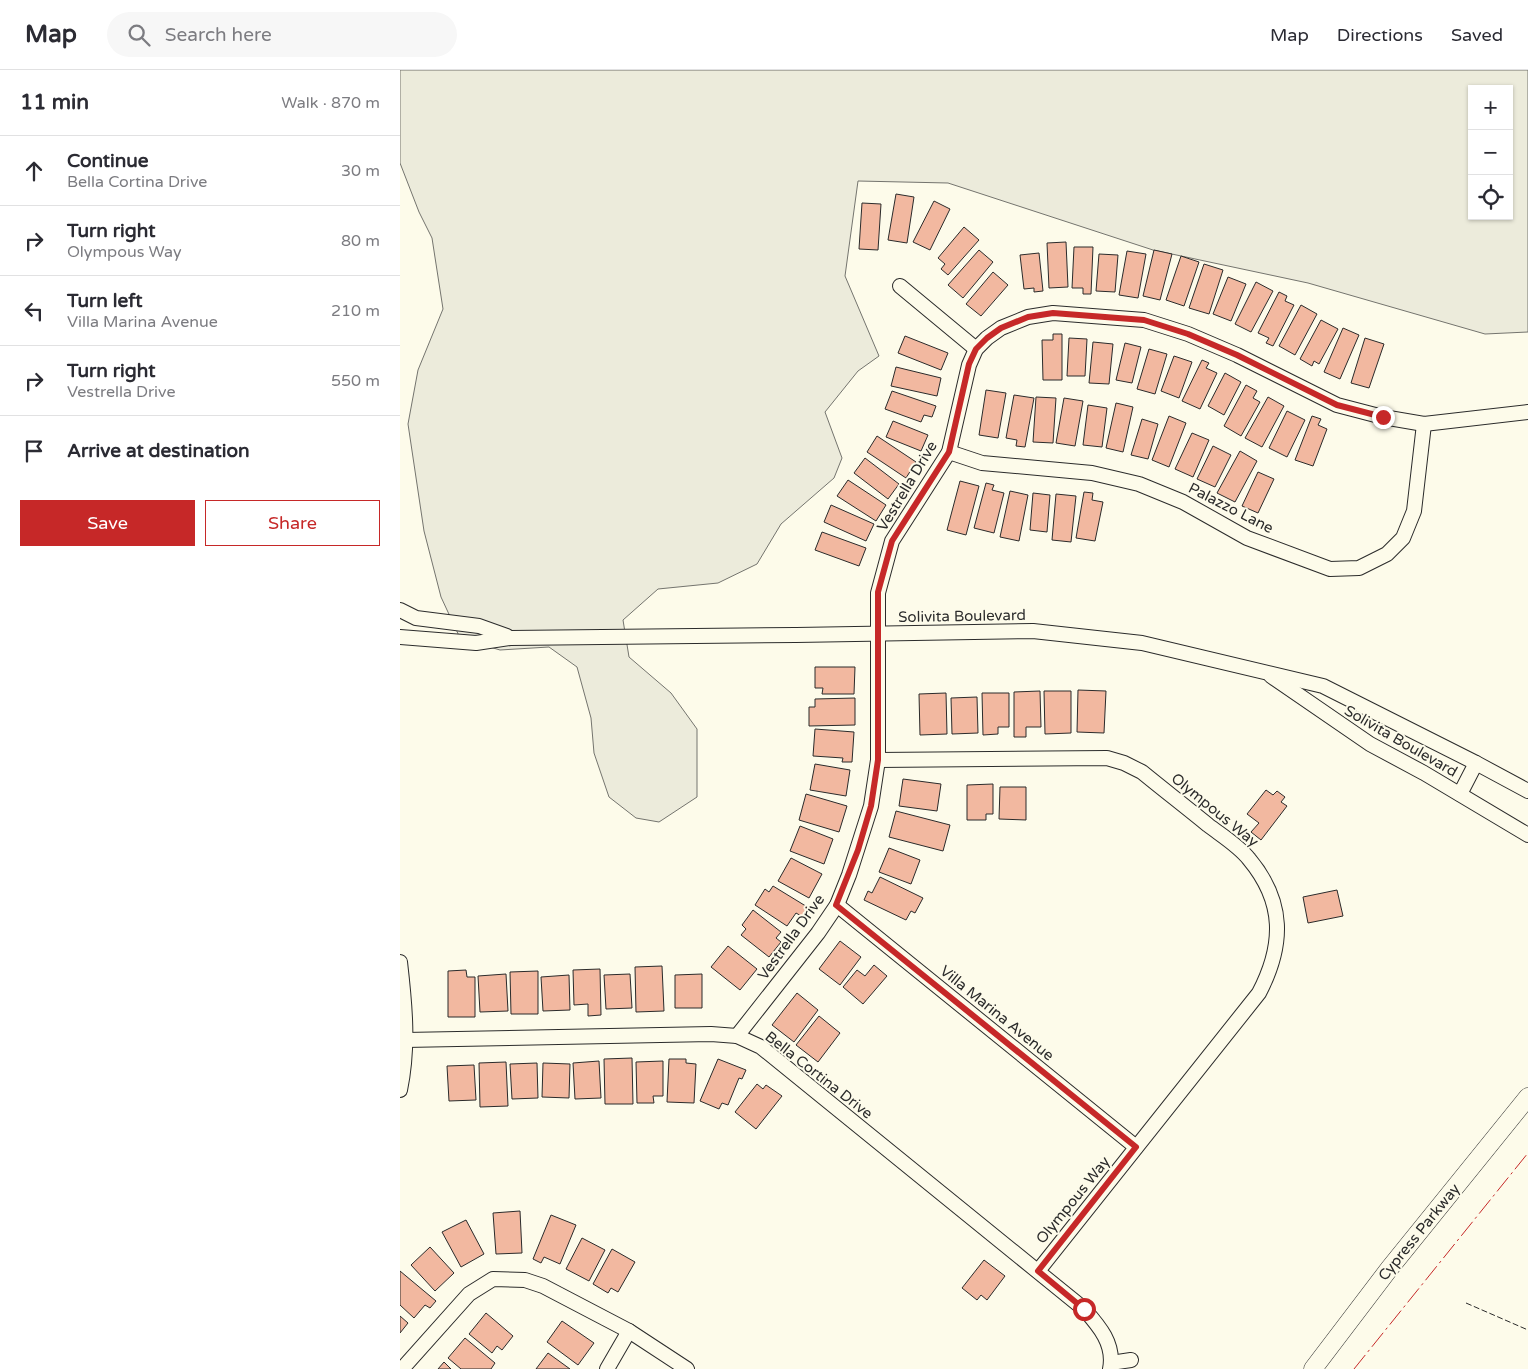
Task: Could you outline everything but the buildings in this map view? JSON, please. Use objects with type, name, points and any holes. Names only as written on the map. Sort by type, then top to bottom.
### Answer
[{"type":"main road","name":"Cypress Parkway","points":[[1314,1369],[1390,1269],[1528,1097]]},
{"type":"street","points":[[900,286],[976,349],[1001,328],[1028,317],[1045,314],[1085,314],[1144,320],[1188,334],[1237,355],[1337,405],[1383,417],[1424,424],[1528,412]]},
{"type":"street","name":"Vestrella Drive","points":[[737,1036],[797,960],[836,905],[858,850],[871,806],[878,760],[878,592],[892,541],[949,452],[964,383],[976,349]]},
{"type":"street","name":"Palazzo Lane","points":[[949,452],[982,463],[1092,473],[1140,484],[1183,502],[1247,538],[1330,569],[1359,568],[1387,554],[1402,538],[1414,511],[1424,424]]},
{"type":"street","name":"Solivita Boulevard","points":[[400,610],[416,618],[479,626],[510,638]]},
{"type":"street","name":"Solivita Boulevard","points":[[400,636],[476,643],[510,638],[877,634],[1033,630],[1142,643],[1260,669],[1323,686],[1476,763],[1528,792]]},
{"type":"street","name":"Solivita Boulevard","points":[[1260,669],[1370,744],[1460,794],[1528,835]]},
{"type":"street","name":"Olympous Way","points":[[878,760],[1107,758],[1124,763],[1142,772],[1248,857],[1264,879],[1274,905],[1277,928],[1276,951],[1269,973],[1259,993],[1038,1271]]},
{"type":"street","points":[[1460,794],[1476,763]]},
{"type":"street","name":"Villa Marina Avenue","points":[[836,905],[1136,1147]]},
{"type":"street","points":[[400,962],[406,1012],[405,1066],[400,1090]]},
{"type":"street","name":"Bella Cortina Drive","points":[[405,1040],[701,1034],[737,1036],[761,1048],[1084,1309],[1100,1328],[1109,1344],[1111,1366]]},
{"type":"street","points":[[402,1369],[469,1294],[493,1279],[525,1280],[543,1286],[629,1331],[687,1369]]},
{"type":"street","points":[[607,1369],[629,1331]]},
{"type":"street","points":[[1111,1366],[1131,1360]]},
{"type":"shaded area","points":[[400,70],[1528,70],[1528,332],[1485,334],[1308,283],[1153,250],[948,183],[858,181],[845,276],[879,356],[858,371],[825,412],[842,458],[834,478],[781,524],[757,564],[718,583],[658,589],[623,620],[629,657],[671,693],[697,729],[697,797],[659,822],[636,818],[609,797],[594,753],[591,718],[577,667],[549,647],[500,650],[460,638],[441,597],[424,531],[408,424],[418,370],[443,309],[432,238],[419,212],[400,163]]},
{"type":"fence","points":[[1466,1303],[1528,1330]]},
{"type":"power","points":[[1354,1369],[1528,1153]]},
{"type":"route","points":[[1084,1309],[1038,1271],[1136,1147],[836,905],[858,850],[871,806],[878,760],[878,592],[892,541],[907,514],[931,484],[949,452],[964,383],[969,364],[976,349],[1001,328],[1028,317],[1053,313],[1144,320],[1188,334],[1237,355],[1337,405],[1383,417]]}]
